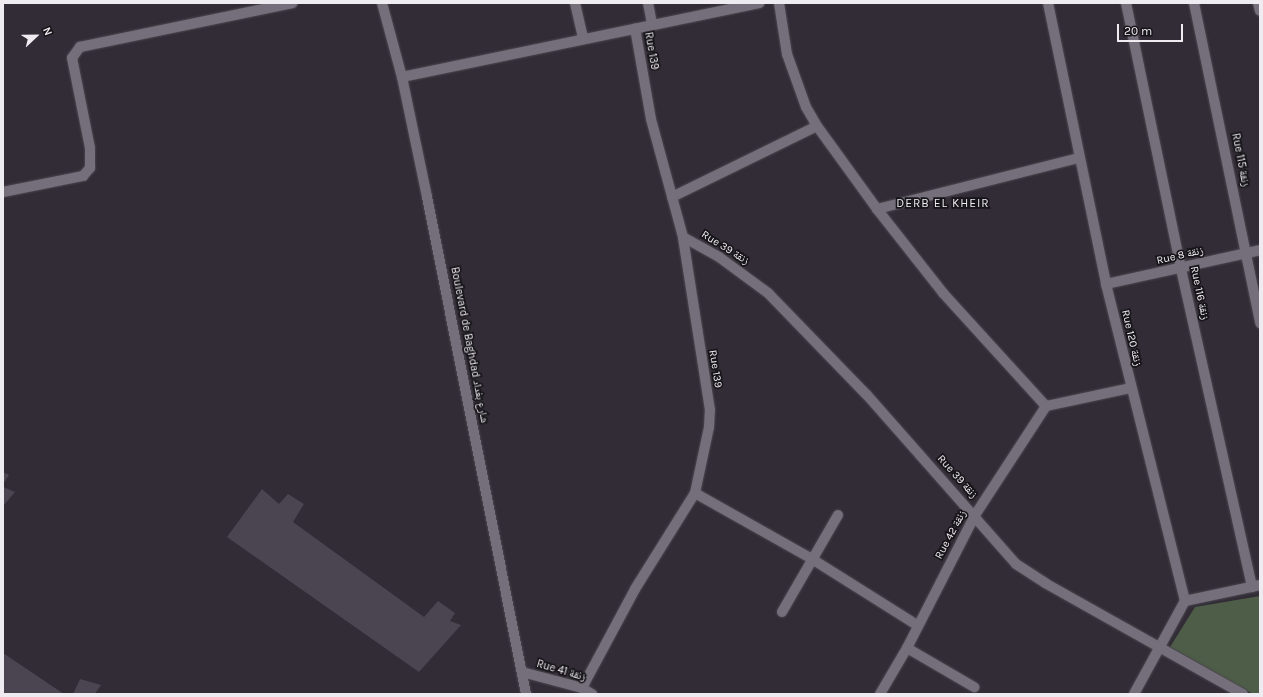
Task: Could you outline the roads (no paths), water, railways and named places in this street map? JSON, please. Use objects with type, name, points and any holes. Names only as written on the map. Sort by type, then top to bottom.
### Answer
[{"type":"street","points":[[3,192],[83,176],[90,168],[90,148],[72,58],[80,47],[292,3]]},
{"type":"street","name":"Boulevard de Baghdad شارع بغداد","points":[[382,3],[402,77],[526,694]]},
{"type":"street","points":[[575,3],[583,39]]},
{"type":"street","points":[[648,3],[652,24]]},
{"type":"street","points":[[402,77],[635,28],[716,7],[759,3]]},
{"type":"street","points":[[779,3],[787,54],[806,107],[817,126],[877,209],[943,293],[1046,406],[1130,388]]},
{"type":"street","name":"Rue 120 زنقة","points":[[1048,3],[1106,284],[1130,388],[1185,601]]},
{"type":"street","name":"Rue 116 زنقة","points":[[1126,3],[1181,269],[1256,586]]},
{"type":"street","name":"Rue 115 زنقة","points":[[1194,3],[1260,323]]},
{"type":"street","points":[[1258,3],[1260,11]]},
{"type":"street","name":"Rue 139","points":[[582,688],[635,589],[695,494],[709,427],[710,410],[683,237],[651,119],[635,28]]},
{"type":"street","points":[[672,197],[817,126]]},
{"type":"street","points":[[877,209],[1079,158]]},
{"type":"street","name":"Rue 39 زنقة","points":[[683,237],[719,257],[768,293],[867,395],[975,515],[1016,564],[1045,583],[1160,645],[1244,694]]},
{"type":"street","name":"Rue 8 زنقة","points":[[1106,284],[1181,269],[1260,250]]},
{"type":"street","name":"Rue 42 زنقة","points":[[880,694],[908,648],[917,625],[975,515],[1046,406]]},
{"type":"street","points":[[695,494],[812,559],[917,625]]},
{"type":"street","points":[[782,612],[838,515]]},
{"type":"street","points":[[1134,694],[1185,601],[1256,586]]},
{"type":"street","points":[[908,648],[974,687]]},
{"type":"street","name":"Rue 41 زنقة","points":[[522,672],[582,688],[592,694]]},
{"type":"district","name":"DERB EL KHEIR","points":[[943,204]]}]
